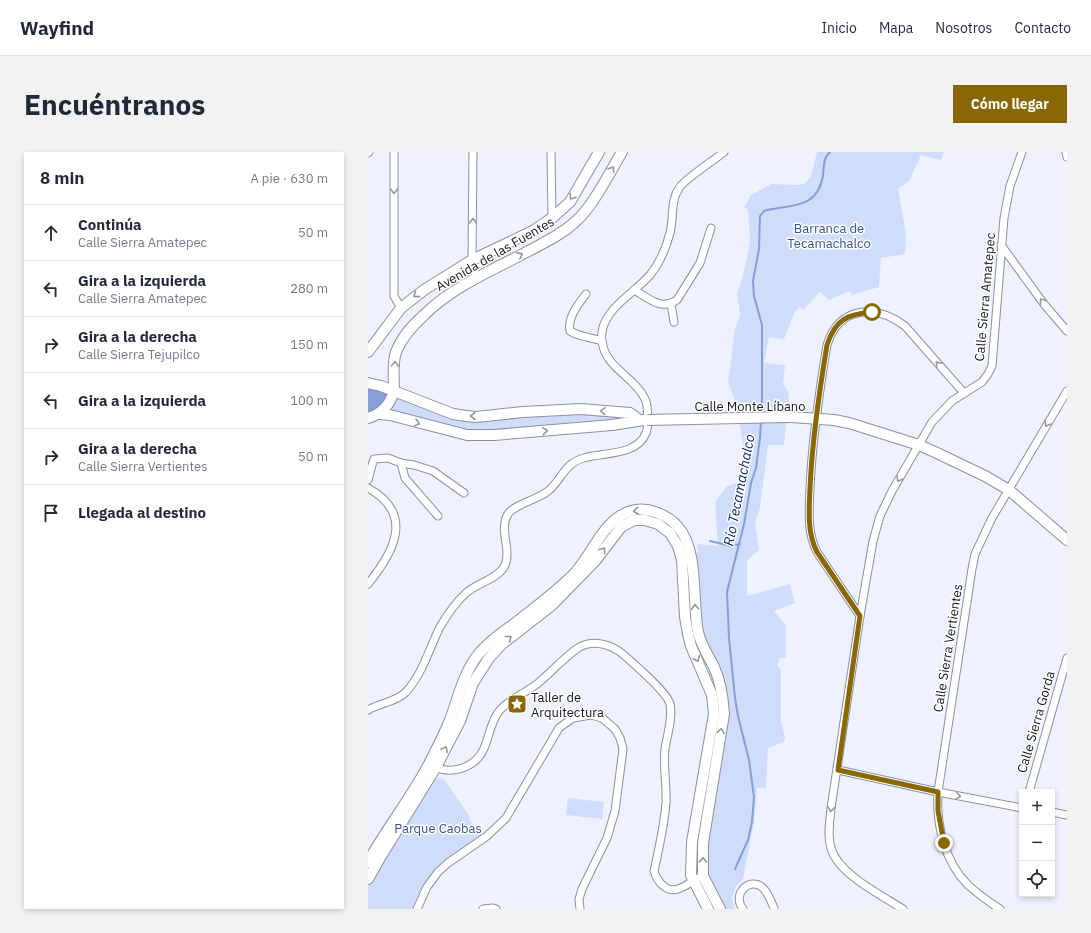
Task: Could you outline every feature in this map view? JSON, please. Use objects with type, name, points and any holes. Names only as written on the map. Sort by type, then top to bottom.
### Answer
[{"type":"main road","name":"Avenida de las Fuentes","points":[[368,352],[401,308],[424,290],[472,260],[533,231],[552,218],[570,202],[600,152]]},
{"type":"main road","name":"Avenida de las Fuentes","points":[[379,414],[389,402],[394,391],[396,354],[403,337],[413,325],[432,306],[478,277],[557,236],[576,222],[591,203],[622,152]]},
{"type":"main road","name":"Calle Monte Líbano","points":[[368,383],[394,391],[453,414],[466,416],[476,417],[523,412],[581,410],[630,413],[643,420]]},
{"type":"main road","name":"Calle Monte Líbano","points":[[379,414],[390,415],[467,435],[494,435],[612,425],[643,420],[791,416],[834,420],[849,423],[919,445],[956,461],[1009,490],[1067,540]]},
{"type":"main road","points":[[368,418],[379,414]]},
{"type":"main road","points":[[368,879],[432,766],[450,720],[463,680],[478,655],[494,639],[546,599],[574,574],[610,532],[615,519],[631,511],[640,510],[653,512],[666,517],[678,527],[686,538],[691,553],[698,633],[702,646],[714,668],[722,693],[724,714],[703,843],[703,876],[720,909]]},
{"type":"main road","points":[[610,532],[634,520],[645,520],[658,524],[670,533],[678,546],[682,560],[685,617],[688,634],[691,646],[704,673],[712,695],[714,714],[692,842],[691,876],[708,909]]},
{"type":"main road","points":[[704,673],[714,668]]},
{"type":"main road","points":[[368,862],[432,766]]},
{"type":"street","points":[[394,152],[394,296],[401,308]]},
{"type":"street","points":[[473,152],[472,260],[473,268],[478,277]]},
{"type":"street","points":[[551,152],[552,218]]},
{"type":"street","points":[[368,710],[393,700],[405,693],[420,673],[441,626],[453,608],[466,593],[500,572],[505,566],[507,557],[505,523],[509,514],[519,506],[541,496],[550,490],[561,474],[570,465],[582,458],[628,450],[640,442],[646,433],[648,419],[645,398],[630,380],[612,365],[606,354],[602,341],[603,327],[608,315],[650,274],[662,255],[670,232],[674,197],[680,187],[724,152]]},
{"type":"street","name":"Calle Sierra Amatepec","points":[[838,770],[860,616],[873,542],[880,516],[892,491],[932,422],[941,411],[964,393],[982,382],[992,366],[1004,218],[1010,186],[1022,152]]},
{"type":"street","points":[[1066,152],[1067,157]]},
{"type":"street","points":[[634,290],[659,304],[671,304],[677,300],[700,263],[711,228]]},
{"type":"street","points":[[1001,245],[1044,304],[1067,331]]},
{"type":"street","points":[[586,294],[575,308],[569,328],[570,331],[602,341]]},
{"type":"street","points":[[671,304],[674,322]]},
{"type":"street","points":[[860,616],[817,552],[812,542],[810,506],[811,452],[827,345],[830,336],[835,326],[842,320],[852,315],[872,312],[884,314],[905,326],[964,393]]},
{"type":"street","name":"Calle Sierra Vertientes","points":[[999,909],[966,883],[949,856],[940,826],[938,792],[975,554],[983,535],[1067,391]]},
{"type":"street","points":[[368,480],[374,459],[388,458],[433,471],[464,493]]},
{"type":"street","points":[[401,463],[405,478],[438,516]]},
{"type":"street","points":[[368,488],[378,494],[389,505],[395,518],[396,531],[394,543],[388,556],[368,584]]},
{"type":"street","points":[[432,766],[446,770],[467,766],[476,760],[483,751],[490,729],[499,711],[511,700],[535,686],[565,658],[579,648],[590,643],[601,643],[612,647],[622,653],[663,693],[670,703],[671,713],[665,750],[666,803],[654,872],[660,883],[672,890],[676,890],[703,876]]},
{"type":"street","name":"Calle Sierra Gorda","points":[[1030,789],[1067,658]]},
{"type":"street","points":[[417,909],[427,887],[438,872],[448,863],[487,836],[506,818],[559,728],[573,718],[591,715],[602,718],[615,729],[620,738],[622,750],[615,811],[607,838],[582,889],[579,899],[580,909]]},
{"type":"street","points":[[903,909],[848,874],[835,858],[830,848],[829,825],[838,770],[938,792],[1019,807]]},
{"type":"street","points":[[1055,813],[1067,815]]},
{"type":"street","points":[[743,909],[739,902],[739,895],[745,886],[752,884],[759,885],[764,889],[774,908]]},
{"type":"street","points":[[483,909],[496,909]]},
{"type":"green space","name":"Barranca de Tecamachalco","points":[[817,152],[944,152],[941,160],[921,155],[909,181],[898,189],[906,233],[905,254],[881,258],[879,287],[851,295],[850,291],[829,300],[820,292],[803,310],[800,307],[795,312],[784,339],[769,337],[764,363],[785,365],[783,384],[789,393],[784,445],[768,445],[760,508],[755,522],[759,550],[747,561],[747,596],[790,584],[795,603],[774,611],[786,625],[786,658],[780,658],[777,665],[781,670],[781,721],[785,737],[784,742],[768,748],[766,788],[757,788],[754,823],[743,879],[736,886],[732,898],[735,909],[722,909],[711,889],[705,863],[727,714],[701,632],[694,553],[698,553],[697,544],[718,546],[715,502],[726,487],[746,479],[743,444],[736,403],[728,382],[735,328],[740,315],[737,292],[741,283],[750,241],[748,210],[744,207],[751,195],[771,184],[804,184],[811,176]]},
{"type":"green space","points":[[394,395],[452,415],[580,411],[627,417],[624,421],[466,433],[381,414]]},
{"type":"green space","name":"Parque Caobas","points":[[433,778],[444,779],[470,817],[469,819],[482,835],[440,865],[418,895],[413,909],[368,909],[368,886],[374,873]]},
{"type":"green space","points":[[568,798],[604,802],[602,819],[566,815]]},
{"type":"water","points":[[368,389],[392,394],[378,414],[368,415]]},
{"type":"waterway","name":"Río Tecamachalco","points":[[762,414],[762,325],[754,296],[753,281],[759,249],[760,216],[764,211],[793,206],[809,200],[820,186],[825,160],[830,152]]},
{"type":"waterway","name":"Río Tecamachalco","points":[[735,869],[748,840],[752,822],[754,797],[749,760],[735,698],[729,638],[727,592],[744,524],[751,483],[756,468],[761,420]]},
{"type":"waterway","points":[[710,541],[731,546],[740,544]]},
{"type":"place","name":"Taller de Arquitectura","points":[[517,704]]},
{"type":"route","points":[[872,312],[852,315],[842,320],[835,326],[830,336],[827,345],[811,452],[810,527],[812,542],[817,552],[860,616],[838,770],[938,792],[938,811],[944,843]]}]
